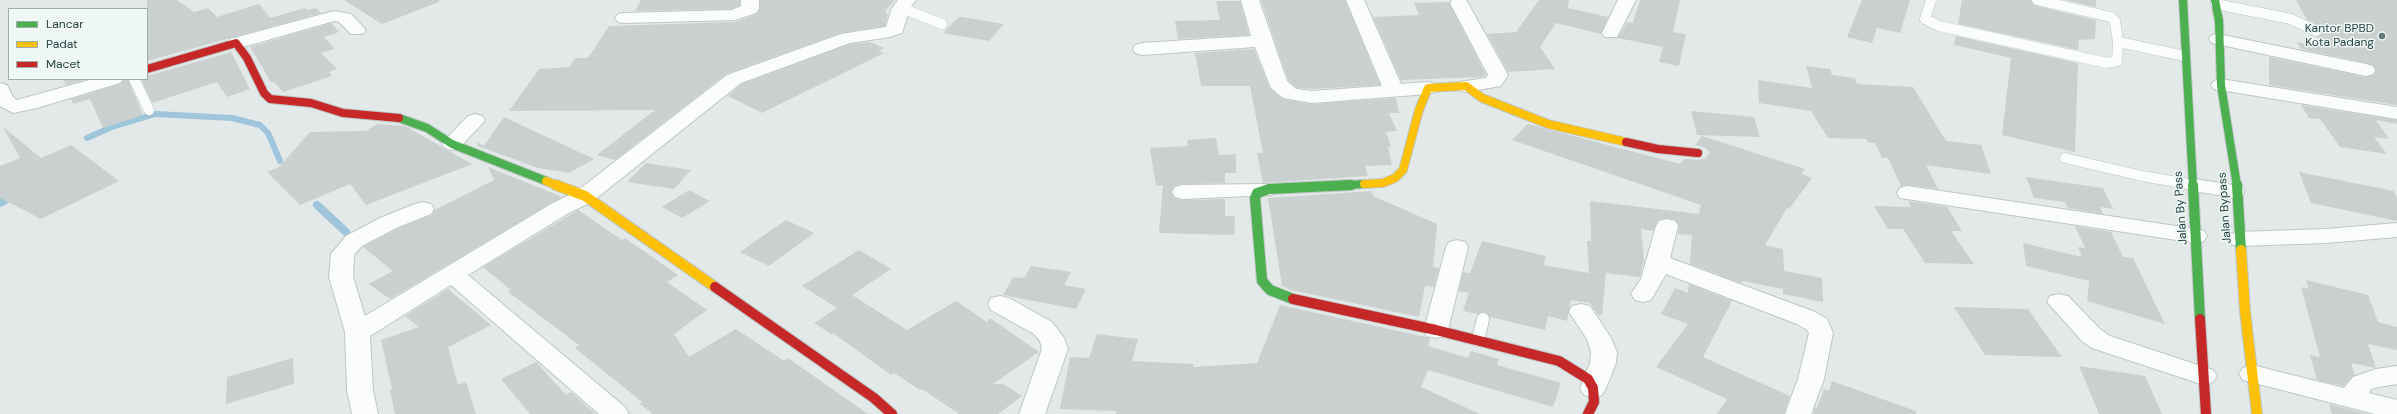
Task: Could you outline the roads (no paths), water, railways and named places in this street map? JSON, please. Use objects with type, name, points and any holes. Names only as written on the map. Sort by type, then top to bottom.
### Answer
[{"type":"main road","name":"Jalan By Pass","points":[[2183,0],[2191,183],[2196,236],[2206,414]]},
{"type":"main road","name":"Jalan Bypass","points":[[2216,2],[2219,21],[2218,39],[2221,85],[2238,192],[2239,238],[2257,414]]},
{"type":"main road","points":[[148,69],[236,44],[247,58],[264,93],[270,99],[311,103],[343,113],[396,117],[427,128],[452,144],[585,196],[874,398],[892,414]]},
{"type":"main road","points":[[1588,414],[1594,402],[1593,388],[1588,379],[1575,369],[1559,361],[1436,330],[1284,296],[1270,290],[1262,281],[1260,271],[1254,198],[1262,190],[1383,183],[1395,178],[1403,170],[1418,110],[1428,88],[1466,86],[1482,98],[1548,124],[1658,149],[1698,153]]},
{"type":"street","points":[[624,18],[735,15],[750,9],[750,0]]},
{"type":"street","points":[[1250,0],[1262,41],[1278,84],[1290,94],[1312,97],[1428,88]]},
{"type":"street","points":[[1355,0],[1394,90]]},
{"type":"street","points":[[1611,33],[1627,0]]},
{"type":"street","points":[[1459,3],[1498,75],[1494,82],[1466,86]]},
{"type":"street","points":[[357,332],[585,196],[734,79],[847,38],[890,32],[898,25],[904,4]]},
{"type":"street","points":[[236,44],[334,16],[345,18],[357,30]]},
{"type":"street","points":[[2218,39],[2366,70]]},
{"type":"street","points":[[1142,49],[1262,41]]},
{"type":"street","points":[[0,90],[4,100],[13,106],[37,102],[109,80]]},
{"type":"street","points":[[2221,85],[2397,113]]},
{"type":"street","points":[[452,144],[475,120]]},
{"type":"street","points":[[1183,192],[1262,190]]},
{"type":"street","points":[[1908,193],[2196,236]]},
{"type":"street","points":[[364,414],[360,390],[357,332],[341,277],[343,254],[354,242],[388,223],[422,209]]},
{"type":"street","points":[[1643,294],[1653,279],[1667,226]]},
{"type":"street","points":[[2239,238],[2310,237],[2397,230]]},
{"type":"street","points":[[1436,330],[1457,247]]},
{"type":"street","points":[[1658,262],[1806,318],[1818,325],[1821,333],[1818,348],[1811,379],[1798,414]]},
{"type":"street","points":[[452,274],[616,414]]},
{"type":"street","points":[[2059,302],[2091,335],[2101,342],[2204,376]]},
{"type":"street","points":[[1000,304],[1043,328],[1052,338],[1055,349],[1032,414]]},
{"type":"street","points":[[1581,312],[1599,338],[1604,352],[1602,364],[1593,388]]},
{"type":"street","points":[[2252,374],[2397,410]]},
{"type":"street","points":[[2354,400],[2357,388],[2362,383],[2376,378],[2397,375]]},
{"type":"lane","points":[[1931,0],[1925,19],[1939,26],[2107,63],[2117,62],[2118,42],[2115,20],[2110,17],[2037,0]]},
{"type":"lane","points":[[2216,2],[2287,18],[2316,31]]},
{"type":"lane","points":[[904,4],[942,24]]},
{"type":"lane","points":[[2118,42],[2185,56]]},
{"type":"lane","points":[[134,80],[149,110]]},
{"type":"lane","points":[[2065,158],[2142,176],[2238,192]]},
{"type":"lane","points":[[1478,340],[1483,319]]},
{"type":"waterway","points":[[87,138],[112,127],[155,114],[232,118],[260,125],[268,133],[280,161]]},
{"type":"waterway","points":[[0,203],[12,196]]},
{"type":"waterway","points":[[317,205],[346,232]]},
{"type":"place","name":"Kantor BPBD Kota Padang","points":[[2382,36]]}]
